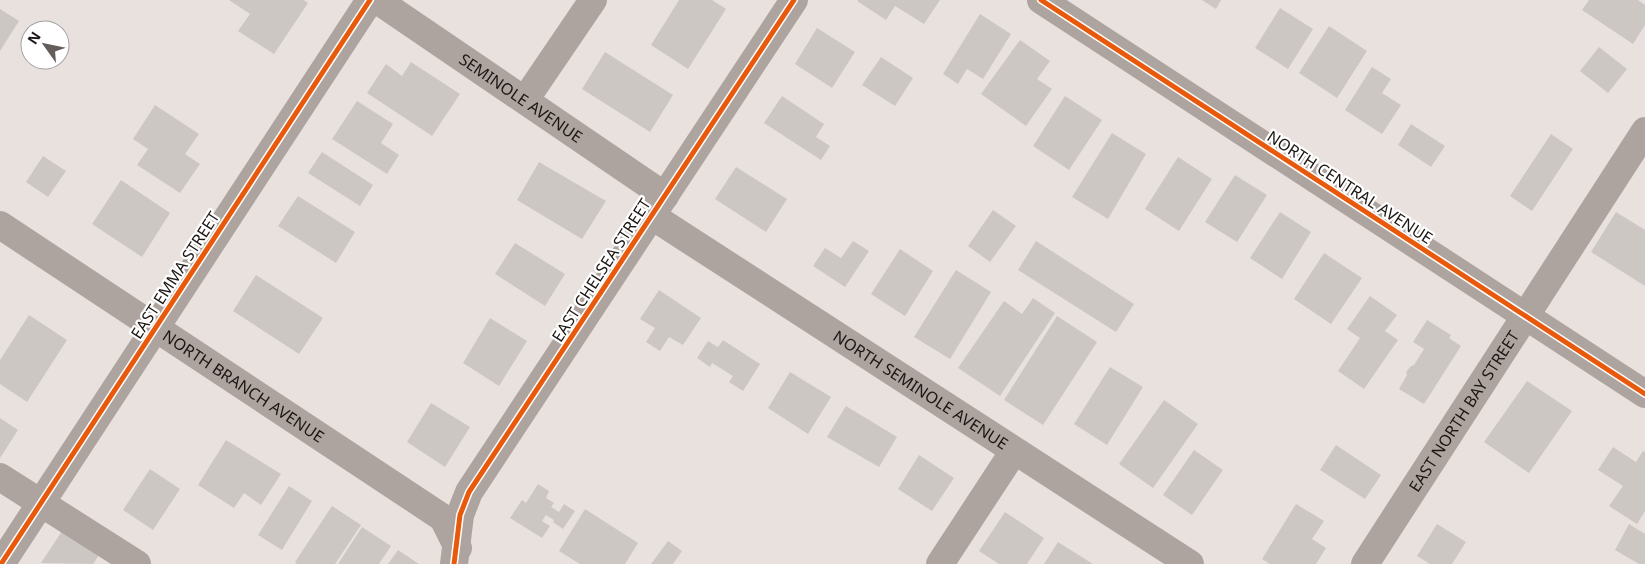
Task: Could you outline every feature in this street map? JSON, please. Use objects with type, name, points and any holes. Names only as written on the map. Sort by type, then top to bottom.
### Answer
[{"type":"street","name":"EAST EMMA STREET","points":[[1,564],[370,0]]},
{"type":"street","name":"SEMINOLE AVENUE","points":[[377,0],[525,100],[659,206]]},
{"type":"street","points":[[525,100],[594,0]]},
{"type":"street","name":"EAST CHELSEA STREET","points":[[459,557],[460,515],[469,492],[794,0]]},
{"type":"street","name":"NORTH CENTRAL AVENUE","points":[[1041,0],[1645,394]]},
{"type":"street","name":"EAST NORTH BAY STREET","points":[[1365,564],[1645,131]]},
{"type":"street","name":"NORTH SEMINOLE AVENUE","points":[[659,206],[1014,451],[1190,564]]},
{"type":"street","name":"NORTH BRANCH AVENUE","points":[[0,226],[443,518],[459,557]]},
{"type":"street","points":[[940,564],[1014,451]]},
{"type":"street","points":[[0,477],[137,564]]},
{"type":"building","points":[[229,0],[304,0],[308,3],[274,54],[238,31],[250,14]]},
{"type":"building","points":[[679,0],[712,0],[726,9],[688,69],[651,45]]},
{"type":"building","points":[[858,0],[940,0],[924,24],[895,6],[886,20]]},
{"type":"building","points":[[1202,0],[1221,0],[1216,9]]},
{"type":"building","points":[[1589,0],[1638,0],[1645,5],[1645,25],[1633,44],[1582,10]]},
{"type":"building","points":[[1280,8],[1313,29],[1288,69],[1255,48]]},
{"type":"building","points":[[0,9],[19,21],[0,51]]},
{"type":"building","points":[[980,14],[1011,34],[983,79],[967,69],[958,84],[943,74]]},
{"type":"building","points":[[1329,26],[1367,51],[1337,98],[1299,73]]},
{"type":"building","points":[[817,28],[855,52],[832,88],[795,64]]},
{"type":"building","points":[[1020,40],[1050,61],[1037,79],[1052,89],[1026,126],[981,94]]},
{"type":"building","points":[[1599,47],[1627,69],[1608,93],[1580,71]]},
{"type":"building","points":[[605,52],[673,95],[650,132],[582,89]]},
{"type":"building","points":[[881,57],[913,78],[895,106],[862,85]]},
{"type":"building","points":[[411,62],[460,94],[432,136],[367,93],[386,64],[402,76]]},
{"type":"building","points":[[1372,67],[1391,79],[1382,93],[1401,105],[1382,134],[1345,110]]},
{"type":"building","points":[[782,96],[824,124],[816,137],[830,146],[821,160],[764,123]]},
{"type":"building","points":[[1065,96],[1102,120],[1069,170],[1033,146]]},
{"type":"building","points":[[357,101],[393,124],[381,143],[399,155],[387,174],[332,139]]},
{"type":"building","points":[[155,105],[199,134],[185,154],[200,164],[180,193],[137,165],[148,149],[133,139]]},
{"type":"building","points":[[1411,124],[1445,146],[1431,167],[1398,145]]},
{"type":"building","points":[[1112,133],[1146,154],[1108,219],[1072,197]]},
{"type":"building","points":[[1551,134],[1573,149],[1532,211],[1510,196]]},
{"type":"building","points":[[322,152],[373,185],[360,206],[308,173]]},
{"type":"building","points":[[43,156],[66,171],[48,197],[26,182]]},
{"type":"building","points":[[1178,157],[1212,179],[1179,231],[1145,209]]},
{"type":"building","points":[[539,162],[606,201],[582,239],[517,200]]},
{"type":"building","points":[[736,167],[787,199],[766,232],[715,199]]},
{"type":"building","points":[[1235,175],[1267,195],[1237,242],[1205,222]]},
{"type":"building","points":[[121,180],[170,213],[142,257],[92,224]]},
{"type":"building","points":[[298,196],[355,232],[336,263],[278,226]]},
{"type":"building","points":[[993,210],[1016,226],[990,262],[968,246]]},
{"type":"building","points":[[1280,212],[1311,232],[1282,279],[1250,258]]},
{"type":"building","points":[[1616,212],[1645,230],[1645,286],[1591,252]]},
{"type":"building","points":[[853,241],[869,251],[845,287],[813,266],[825,248],[841,258]]},
{"type":"building","points":[[1036,241],[1134,304],[1116,332],[1018,270]]},
{"type":"building","points":[[515,243],[565,274],[545,306],[495,274]]},
{"type":"building","points":[[900,249],[933,271],[905,316],[871,294]]},
{"type":"building","points":[[1324,253],[1362,278],[1331,324],[1294,299]]},
{"type":"building","points":[[956,270],[991,292],[950,359],[914,337]]},
{"type":"building","points":[[256,275],[323,318],[299,354],[233,311]]},
{"type":"building","points":[[659,290],[701,318],[683,345],[669,337],[660,351],[646,342],[655,328],[640,319]]},
{"type":"building","points":[[1370,296],[1397,315],[1385,331],[1398,340],[1364,389],[1338,371],[1360,338],[1347,329]]},
{"type":"building","points":[[1033,298],[1055,313],[1000,396],[958,368],[1004,301],[1022,314]]},
{"type":"building","points":[[29,315],[67,340],[27,402],[0,384],[0,360]]},
{"type":"building","points":[[1057,316],[1097,342],[1043,425],[1004,400]]},
{"type":"building","points":[[490,318],[527,341],[499,386],[463,363]]},
{"type":"building","points":[[1427,320],[1451,335],[1449,338],[1461,346],[1424,404],[1399,389],[1407,375],[1406,372],[1414,365],[1424,349],[1413,342]]},
{"type":"building","points":[[723,340],[760,364],[743,391],[729,382],[733,376],[712,363],[710,367],[697,358],[708,341],[718,347]]},
{"type":"building","points":[[1110,367],[1143,387],[1107,445],[1074,424]]},
{"type":"building","points":[[790,372],[831,397],[808,434],[768,408]]},
{"type":"building","points":[[1527,381],[1572,411],[1529,473],[1484,442]]},
{"type":"building","points":[[1164,400],[1198,424],[1153,488],[1119,464]]},
{"type":"building","points":[[431,403],[470,427],[445,467],[407,442]]},
{"type":"building","points":[[846,406],[897,437],[879,467],[827,437]]},
{"type":"building","points":[[0,418],[18,430],[0,458]]},
{"type":"building","points":[[226,440],[281,474],[261,505],[244,493],[234,508],[198,485]]},
{"type":"building","points":[[1336,445],[1381,475],[1365,499],[1320,470]]},
{"type":"building","points":[[1613,447],[1636,462],[1643,451],[1645,452],[1645,511],[1637,524],[1609,506],[1623,486],[1598,470]]},
{"type":"building","points":[[1194,450],[1223,470],[1192,515],[1163,495]]},
{"type":"building","points":[[919,455],[954,478],[932,511],[898,489]]},
{"type":"building","points":[[150,469],[180,489],[153,530],[123,510]]},
{"type":"building","points":[[538,484],[549,491],[546,498],[554,503],[551,507],[559,512],[564,504],[575,511],[563,529],[546,515],[542,521],[550,526],[542,538],[510,518],[522,500],[526,503]]},
{"type":"building","points":[[289,486],[312,501],[282,550],[258,535]]},
{"type":"building","points":[[1296,504],[1324,521],[1312,539],[1326,548],[1316,564],[1270,564],[1262,559]]},
{"type":"building","points":[[332,506],[361,525],[335,564],[297,564],[295,562]]},
{"type":"building","points":[[585,509],[638,543],[625,564],[580,564],[559,551]]},
{"type":"building","points":[[1005,512],[1044,538],[1027,564],[999,564],[979,551]]},
{"type":"building","points":[[1437,524],[1466,542],[1452,564],[1430,564],[1417,556]]},
{"type":"building","points":[[1629,524],[1645,534],[1645,564],[1639,564],[1615,550]]},
{"type":"building","points":[[362,527],[391,546],[379,564],[338,564]]},
{"type":"building","points":[[62,531],[99,555],[93,564],[41,563]]},
{"type":"building","points":[[668,541],[682,551],[673,564],[651,564]]},
{"type":"building","points":[[1058,542],[1093,564],[1044,564]]},
{"type":"building","points":[[398,550],[419,564],[388,564]]},
{"type":"cycle path","points":[[1,564],[370,0]]},
{"type":"cycle path","points":[[454,564],[460,515],[469,492],[794,0]]},
{"type":"cycle path","points":[[1041,0],[1645,394]]}]
